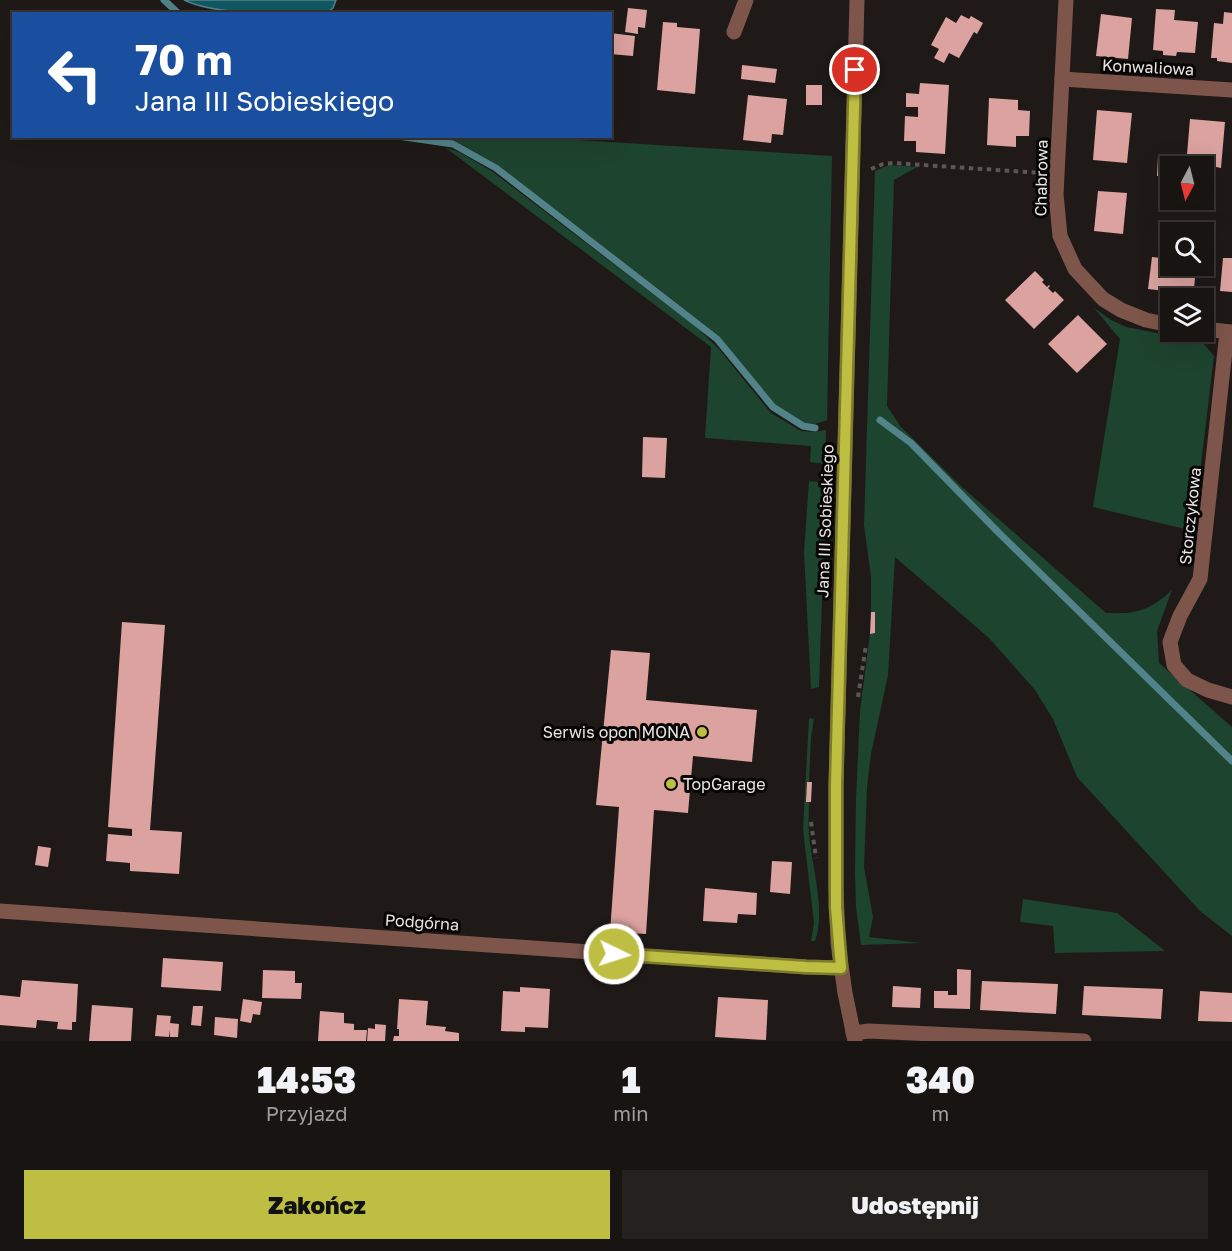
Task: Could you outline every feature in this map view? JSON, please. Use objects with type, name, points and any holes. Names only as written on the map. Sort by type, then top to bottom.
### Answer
[{"type":"street","points":[[734,32],[746,0]]},
{"type":"street","name":"Jana III Sobieskiego","points":[[854,1037],[841,968],[836,897],[836,785],[857,0]]},
{"type":"street","name":"Chabrowa","points":[[1066,0],[1057,174],[1057,217],[1060,236],[1075,269],[1103,299],[1121,310],[1160,323]]},
{"type":"street","name":"Konwaliowa","points":[[1062,79],[1232,90]]},
{"type":"street","points":[[1214,330],[1229,332]]},
{"type":"street","name":"Storczykowa","points":[[1229,332],[1200,579],[1180,616],[1170,642],[1174,665],[1186,680],[1232,697]]},
{"type":"street","name":"Podgórna","points":[[0,911],[841,968]]},
{"type":"street","points":[[854,1037],[869,1031],[1084,1041]]},
{"type":"path","points":[[869,170],[883,164],[893,163],[1057,174]]},
{"type":"green space","points":[[435,138],[547,138],[832,156],[827,420],[815,424],[803,423],[775,404],[719,336],[498,165],[454,140]]},
{"type":"green space","points":[[446,148],[459,152],[493,172],[696,327],[718,348],[771,413],[801,431],[826,430],[825,464],[810,462],[811,446],[705,438],[711,347]]},
{"type":"green space","points":[[889,165],[917,167],[894,180],[887,406],[901,427],[962,487],[1106,613],[1142,610],[1156,603],[1172,590],[1157,631],[1159,663],[1232,727],[1232,936],[1200,911],[1077,777],[1053,719],[1035,690],[989,638],[895,557],[888,675],[871,754],[867,787],[864,867],[873,917],[869,937],[921,943],[861,945],[856,907],[856,798],[860,711],[870,634],[875,633],[875,612],[871,612],[871,577],[864,525],[875,171]]},
{"type":"green space","points":[[1094,308],[1126,327],[1160,334],[1160,342],[1202,342],[1214,356],[1193,531],[1093,507],[1120,339]]},
{"type":"green space","points":[[809,481],[826,483],[819,687],[811,689],[804,552]]},
{"type":"green space","points":[[809,718],[814,719],[806,802],[809,802],[809,835],[819,903],[815,941],[811,941],[814,923],[803,829]]},
{"type":"green space","points":[[1023,899],[1117,913],[1165,951],[1055,953],[1053,926],[1020,922]]},
{"type":"water","points":[[184,0],[336,0],[333,8],[328,12],[244,12],[198,5]]},
{"type":"building","points":[[628,8],[647,10],[645,28],[638,27],[638,34],[625,32]]},
{"type":"building","points":[[1156,9],[1175,10],[1174,20],[1198,22],[1195,53],[1177,52],[1176,56],[1163,55],[1163,51],[1153,50]]},
{"type":"building","points":[[1224,12],[1232,13],[1232,63],[1211,58],[1214,23],[1223,24]]},
{"type":"building","points":[[1101,14],[1132,18],[1128,59],[1096,56]]},
{"type":"building","points":[[961,15],[969,19],[971,16],[983,23],[977,34],[974,32],[959,58],[949,53],[944,63],[934,58],[939,49],[931,45],[946,17],[956,23]]},
{"type":"building","points":[[663,22],[677,23],[677,27],[700,29],[695,94],[657,90]]},
{"type":"building","points":[[612,33],[635,36],[633,56],[612,54]]},
{"type":"building","points":[[742,65],[777,69],[775,83],[741,79]]},
{"type":"building","points":[[920,83],[949,85],[945,154],[916,152],[916,141],[904,141],[905,116],[918,117],[918,107],[906,107],[906,93],[919,94]]},
{"type":"building","points":[[806,85],[822,85],[822,105],[806,105]]},
{"type":"building","points":[[748,95],[787,99],[783,135],[772,134],[771,143],[743,140]]},
{"type":"building","points":[[989,98],[1018,100],[1018,110],[1030,111],[1029,136],[1016,136],[1016,147],[987,145]]},
{"type":"building","points":[[1097,110],[1132,113],[1127,163],[1093,160]]},
{"type":"building","points":[[1190,119],[1225,122],[1221,168],[1216,167],[1215,179],[1214,156],[1187,156]]},
{"type":"building","points":[[1158,156],[1160,156],[1160,176],[1157,176]]},
{"type":"building","points":[[1098,191],[1127,193],[1123,234],[1094,231]]},
{"type":"building","points":[[1152,257],[1160,258],[1160,276],[1195,276],[1194,288],[1148,289]]},
{"type":"building","points":[[1223,258],[1232,258],[1232,292],[1220,291]]},
{"type":"building","points":[[1035,271],[1047,287],[1050,286],[1048,288],[1053,293],[1055,291],[1064,300],[1034,329],[1005,300]]},
{"type":"building","points":[[1078,315],[1107,344],[1077,373],[1048,344]]},
{"type":"building","points":[[643,437],[667,438],[665,478],[642,477]]},
{"type":"building","points":[[871,612],[875,612],[875,633],[870,634]]},
{"type":"building","points":[[122,622],[165,625],[150,830],[182,832],[179,874],[130,871],[130,863],[106,861],[108,834],[132,836],[132,829],[108,827]]},
{"type":"building","points":[[611,650],[650,653],[646,700],[757,710],[752,762],[693,756],[688,813],[654,810],[646,934],[610,932],[619,807],[596,805]]},
{"type":"building","points":[[807,782],[812,782],[811,802],[806,802]]},
{"type":"building","points":[[38,846],[51,848],[48,867],[35,865]]},
{"type":"building","points":[[772,861],[792,862],[790,894],[770,892]]},
{"type":"building","points":[[705,888],[757,893],[756,915],[738,914],[737,923],[703,921]]},
{"type":"building","points":[[163,958],[223,962],[221,991],[161,987]]},
{"type":"building","points":[[957,969],[971,970],[970,1009],[934,1008],[934,991],[948,991],[948,995],[957,995]]},
{"type":"building","points":[[263,970],[295,971],[295,983],[302,983],[301,999],[262,998]]},
{"type":"building","points":[[22,980],[78,984],[76,1022],[72,1022],[72,1030],[57,1029],[58,1022],[37,1020],[36,1028],[0,1025],[0,995],[20,997]]},
{"type":"building","points":[[982,981],[1058,984],[1056,1014],[980,1010]]},
{"type":"building","points":[[893,986],[921,988],[920,1008],[892,1007]]},
{"type":"building","points":[[1084,986],[1163,989],[1161,1019],[1082,1015]]},
{"type":"building","points":[[520,987],[550,989],[548,1028],[525,1027],[525,1032],[501,1031],[503,991],[520,992]]},
{"type":"building","points":[[1200,991],[1232,993],[1232,1022],[1198,1021]]},
{"type":"building","points":[[718,997],[768,1000],[766,1040],[715,1037]]},
{"type":"building","points":[[243,999],[262,1002],[260,1015],[253,1014],[251,1023],[240,1021]]},
{"type":"building","points":[[399,999],[428,1001],[426,1025],[446,1027],[445,1031],[459,1033],[459,1041],[393,1041],[394,1036],[399,1036],[399,1029],[397,1029]]},
{"type":"building","points":[[92,1005],[133,1008],[131,1041],[89,1041]]},
{"type":"building","points":[[193,1006],[203,1006],[201,1026],[191,1025]]},
{"type":"building","points":[[320,1011],[344,1013],[344,1023],[354,1024],[354,1030],[367,1030],[366,1041],[318,1041]]},
{"type":"building","points":[[157,1015],[171,1016],[170,1023],[179,1024],[178,1037],[170,1037],[169,1030],[169,1037],[155,1036]]},
{"type":"building","points":[[215,1017],[238,1019],[237,1038],[214,1035]]},
{"type":"building","points":[[375,1024],[386,1025],[385,1041],[367,1041],[368,1028],[375,1029]]},
{"type":"waterway","points":[[164,0],[177,12]]},
{"type":"waterway","points":[[412,138],[453,144],[496,168],[717,339],[773,407],[803,426],[815,428]]},
{"type":"waterway","points":[[880,420],[911,443],[997,531],[1232,761]]},
{"type":"place","name":"Serwis opon MONA","points":[[702,732]]},
{"type":"place","name":"TopGarage","points":[[671,784]]},
{"type":"route","points":[[614,954],[841,968],[836,907],[836,785],[855,70]]}]
